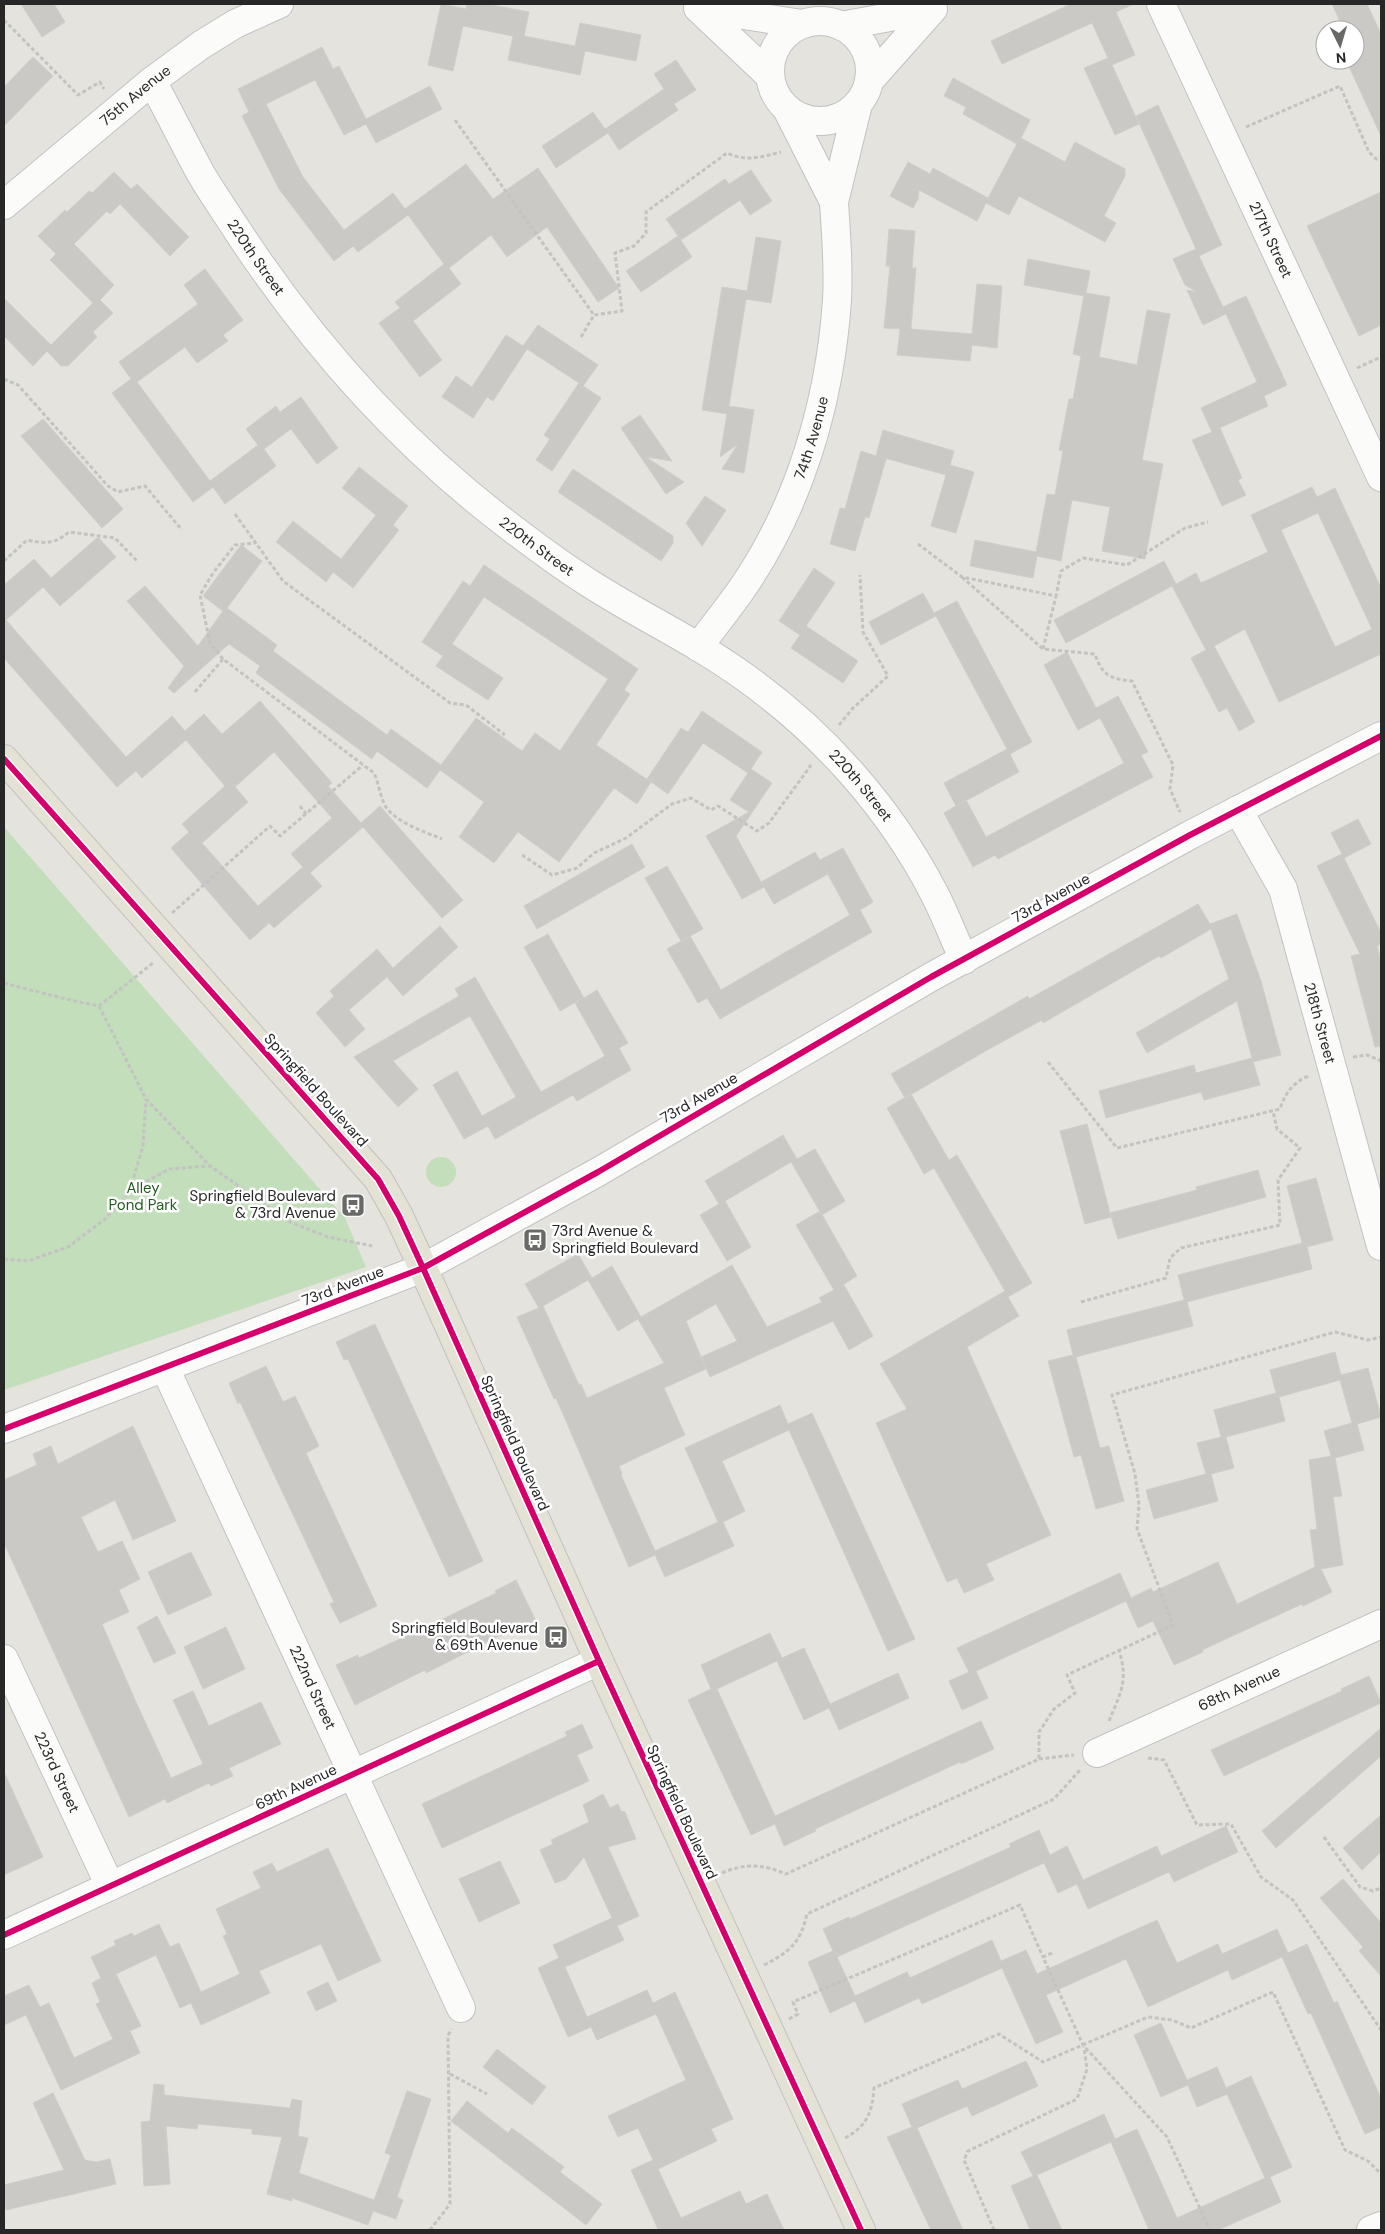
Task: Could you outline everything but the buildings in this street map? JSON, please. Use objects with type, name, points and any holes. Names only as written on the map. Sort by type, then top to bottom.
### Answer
[{"type":"main road","name":"Springfield Boulevard","points":[[4,759],[378,1179],[399,1216],[423,1268],[599,1661],[861,2230]]},
{"type":"street","name":"75th Avenue","points":[[4,204],[201,44],[235,24],[279,4]]},
{"type":"street","name":"217th Street","points":[[1161,4],[1381,477]]},
{"type":"street","points":[[694,6],[802,24]]},
{"type":"street","points":[[694,6],[770,76]]},
{"type":"street","points":[[841,26],[939,7]]},
{"type":"street","points":[[863,92],[870,68],[867,55],[861,43],[852,33],[841,26],[816,21],[802,24],[791,30],[778,45],[770,63],[770,76],[773,88],[779,100],[787,109],[798,116],[810,120],[823,121],[836,118],[863,92],[939,7]]},
{"type":"street","name":"220th Street","points":[[152,82],[202,176],[267,276],[316,339],[382,413],[438,466],[508,526],[588,583],[698,647],[746,678],[810,730],[875,801],[908,848],[934,893],[964,960]]},
{"type":"street","name":"74th Avenue","points":[[698,647],[740,592],[759,562],[783,515],[808,452],[819,416],[832,352],[837,299],[838,262],[834,202],[863,92]]},
{"type":"street","name":"74th Avenue","points":[[787,109],[834,202]]},
{"type":"street","name":"73rd Avenue","points":[[4,1429],[423,1268],[598,1172],[964,960],[1190,835],[1381,736]]},
{"type":"street","name":"218th Street","points":[[1238,810],[1283,889],[1381,1246]]},
{"type":"street","name":"222nd Street","points":[[164,1368],[461,2008]]},
{"type":"street","name":"68th Avenue","points":[[1097,1753],[1381,1624]]},
{"type":"street","name":"223rd Street","points":[[4,1658],[110,1886]]},
{"type":"street","name":"69th Avenue","points":[[4,1935],[599,1661]]},
{"type":"street","points":[[1371,2230],[1381,2226]]},
{"type":"path","points":[[4,20],[78,95],[100,82],[118,110]]},
{"type":"path","points":[[1223,136],[1340,86],[1370,152],[1376,159],[1381,159]]},
{"type":"path","points":[[455,120],[594,315]]},
{"type":"path","points":[[594,315],[622,311],[616,253],[634,246],[646,233],[646,212],[728,153],[738,158],[757,159],[805,144]]},
{"type":"path","points":[[581,337],[594,315]]},
{"type":"path","points":[[4,379],[18,385],[108,486],[118,492],[145,486],[182,530]]},
{"type":"path","points":[[235,514],[283,582],[450,704],[466,705],[505,735]]},
{"type":"path","points":[[1043,649],[1061,571],[1083,558],[1127,565],[1185,528],[1208,522]]},
{"type":"path","points":[[4,561],[27,540],[39,543],[59,541],[70,532],[115,538],[138,562]]},
{"type":"path","points":[[255,543],[235,545],[213,573],[200,596],[210,643],[223,659],[374,773],[387,809],[410,826],[442,839]]},
{"type":"path","points":[[918,544],[962,577],[1043,649],[1095,654],[1104,673],[1114,679],[1132,681],[1173,766],[1170,789],[1190,835]]},
{"type":"path","points":[[522,856],[552,875],[576,868],[594,853],[626,838],[672,804],[690,798],[711,810],[718,806],[757,831],[769,823],[853,708],[888,676],[863,632],[860,575]]},
{"type":"path","points":[[962,577],[1056,596]]},
{"type":"path","points":[[195,692],[223,659]]},
{"type":"path","points":[[154,928],[270,826],[280,836],[363,765]]},
{"type":"path","points":[[300,806],[306,814]]},
{"type":"path","points":[[100,1006],[172,948]]},
{"type":"path","points":[[4,983],[100,1006]]},
{"type":"path","points":[[100,1006],[146,1098],[210,1166],[290,1222],[328,1237],[372,1246]]},
{"type":"path","points":[[1048,1062],[1117,1148],[1280,1109],[1284,1095],[1298,1081],[1331,1065],[1360,1055],[1367,1055],[1381,1061]]},
{"type":"path","points":[[130,1191],[143,1146],[146,1098]]},
{"type":"path","points":[[1081,1302],[1166,1278],[1170,1258],[1181,1248],[1280,1225],[1278,1180],[1300,1148],[1278,1129],[1273,1110]]},
{"type":"path","points":[[4,1259],[28,1261],[68,1248],[105,1219],[130,1191],[169,1169],[210,1166]]},
{"type":"path","points":[[1039,1760],[1039,1732],[1054,1709],[1075,1693],[1067,1675],[1173,1625],[1138,1529],[1139,1505],[1135,1474],[1112,1395],[1336,1332],[1368,1340],[1381,1337]]},
{"type":"path","points":[[744,1975],[782,1956],[796,1944],[803,1931],[807,1914],[1054,1799],[1097,1753],[1124,1683],[1123,1662],[1119,1650]]},
{"type":"path","points":[[701,1881],[736,1867],[753,1865],[770,1867],[786,1874],[1039,1760],[1097,1753]]},
{"type":"path","points":[[1145,1758],[1164,1760],[1197,1825],[1231,1824],[1261,1877],[1293,1900],[1381,2030]]},
{"type":"path","points":[[1324,1837],[1360,1887],[1374,1891],[1381,1888]]},
{"type":"path","points":[[770,2031],[798,2014],[793,2002],[1020,1905],[1083,2045],[1087,2069],[1083,2087],[1077,2100],[968,2151],[964,2160],[994,2230]]},
{"type":"path","points":[[1043,1957],[1052,1953]]},
{"type":"path","points":[[824,2149],[860,2130],[873,2106],[874,2088],[999,2034],[1043,2062],[1148,2017],[1172,2020],[1191,2028],[1273,1992],[1345,2150],[1368,2161],[1381,2174]]},
{"type":"path","points":[[430,2230],[450,2204],[450,2074],[448,2036],[461,2008]]},
{"type":"path","points":[[1083,2045],[1167,2137],[1210,2230]]},
{"type":"path","points":[[450,2074],[487,2094]]},
{"type":"green space","name":"Alley Pond Park","points":[[4,827],[345,1218],[366,1267],[4,1390]]},
{"type":"green space","points":[[441,1157],[447,1158],[455,1166],[455,1178],[447,1186],[441,1187],[435,1186],[427,1178],[426,1172],[427,1166],[435,1158]]},
{"type":"cycle path","points":[[4,1429],[423,1268],[598,1172],[931,977],[1190,835],[1381,736]]},
{"type":"cycle path","points":[[4,759],[378,1179],[399,1216],[423,1268],[599,1661],[861,2230]]},
{"type":"cycle path","points":[[4,1935],[599,1661]]},
{"type":"place","name":"Springfield Boulevard & 73rd Avenue","points":[[353,1205]]},
{"type":"place","name":"73rd Avenue & Springfield Boulevard","points":[[535,1240]]},
{"type":"place","name":"Springfield Boulevard & 69th Avenue","points":[[556,1637]]}]
